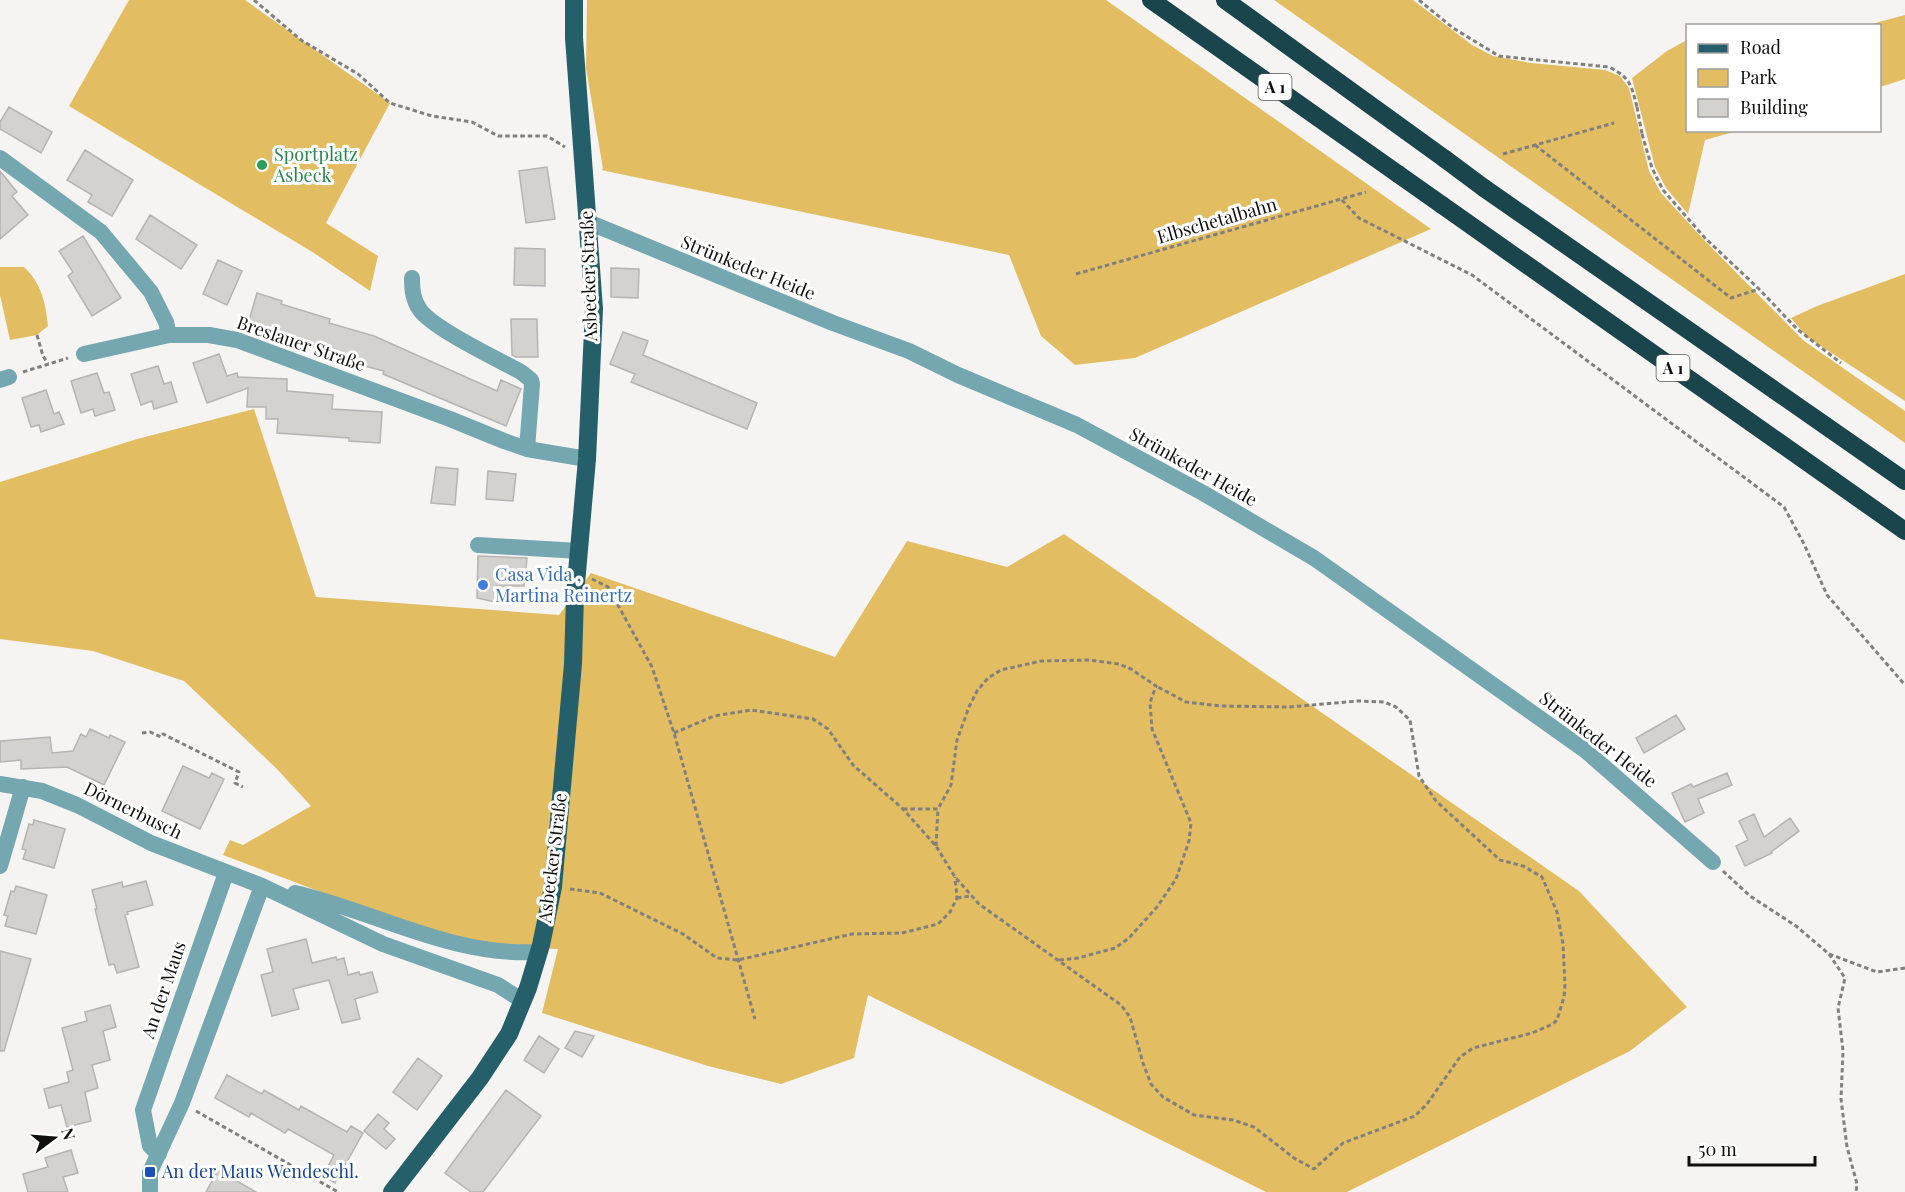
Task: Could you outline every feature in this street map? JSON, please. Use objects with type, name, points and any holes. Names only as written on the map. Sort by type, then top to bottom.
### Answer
[{"type":"highway","name":"A 1","points":[[1151,0],[1905,531]]},
{"type":"highway","name":"A 1","points":[[1225,0],[1484,188],[1905,481]]},
{"type":"main road","name":"Asbecker Straße","points":[[392,1192],[480,1078],[508,1034],[523,1001],[539,952],[553,887],[573,664],[577,571],[587,459],[594,309],[574,38],[574,0]]},
{"type":"street","points":[[0,158],[100,232],[151,292],[166,322],[169,335]]},
{"type":"street","name":"Strünkeder Heide","points":[[588,222],[833,323],[909,351],[958,375],[1077,425],[1203,493],[1314,558],[1568,738],[1645,801],[1713,862]]},
{"type":"street","points":[[412,278],[412,293],[418,308],[424,315],[531,380],[533,391],[527,449]]},
{"type":"street","name":"Breslauer Straße","points":[[84,354],[169,335],[209,335],[237,340],[527,449],[587,459]]},
{"type":"street","points":[[478,545],[579,551]]},
{"type":"street","name":"Dörnerbusch","points":[[0,784],[23,787],[77,805],[151,843],[225,873]]},
{"type":"street","points":[[0,866],[23,787]]},
{"type":"street","points":[[225,873],[262,886],[309,897],[443,941],[491,951],[518,954],[539,952]]},
{"type":"street","name":"An der Maus","points":[[159,1154],[150,1146],[143,1110],[225,873]]},
{"type":"street","points":[[262,886],[383,944],[498,986],[523,1001]]},
{"type":"street","points":[[150,1192],[150,1172],[182,1104],[262,886]]},
{"type":"path","points":[[254,0],[301,40],[358,74],[390,103],[432,116],[472,122],[498,136],[547,136],[582,155]]},
{"type":"path","points":[[1419,0],[1453,28],[1499,56],[1609,67],[1624,74],[1632,88],[1652,168],[1663,190],[1705,238],[1797,329],[1841,363]]},
{"type":"path","points":[[1503,154],[1614,123]]},
{"type":"path","points":[[1535,145],[1731,298],[1759,289]]},
{"type":"path","name":"Elbschetalbahn","points":[[1076,274],[1366,192]]},
{"type":"path","points":[[1341,200],[1359,218],[1472,275],[1784,507],[1827,595],[1905,686]]},
{"type":"path","points":[[37,334],[43,356],[48,364]]},
{"type":"path","points":[[5,379],[84,354]]},
{"type":"path","points":[[577,571],[608,587],[652,667],[674,733],[755,1019]]},
{"type":"path","points":[[674,733],[714,716],[750,710],[813,719],[828,729],[853,765],[903,809],[936,846],[955,877],[979,904],[1121,1005],[1130,1017],[1151,1084],[1163,1097],[1194,1115],[1233,1120],[1254,1127],[1294,1158],[1314,1169],[1343,1143],[1415,1116],[1427,1104],[1460,1057],[1473,1048],[1532,1033],[1553,1024],[1557,1020],[1564,997],[1563,944],[1557,912],[1542,876],[1523,866],[1500,860],[1436,801],[1419,776],[1410,720],[1396,706],[1384,702],[1358,701],[1289,707],[1221,706],[1186,702],[1119,664],[1089,660],[1041,661],[1001,670],[988,678],[977,691],[969,707],[957,740],[951,785],[938,809],[936,846]]},
{"type":"path","points":[[1057,960],[1078,958],[1115,948],[1129,938],[1157,907],[1176,879],[1189,841],[1191,823],[1152,729],[1150,703],[1156,686]]},
{"type":"path","points":[[142,733],[150,732],[161,737],[163,734],[239,772],[235,783],[243,787]]},
{"type":"path","points":[[903,809],[938,809]]},
{"type":"path","points":[[1713,862],[1750,896],[1796,926],[1829,954],[1845,978],[1838,1008],[1843,1051],[1841,1099],[1847,1147],[1857,1184],[1856,1192]]},
{"type":"path","points":[[553,887],[600,893],[683,934],[717,958],[738,960],[852,934],[903,933],[938,924],[950,912],[957,898],[955,877]]},
{"type":"path","points":[[957,898],[972,896]]},
{"type":"path","points":[[1829,954],[1877,972],[1905,968]]},
{"type":"path","points":[[182,1104],[338,1192]]},
{"type":"green space","name":"Sportplatz Asbeck","points":[[129,0],[245,0],[390,103],[326,223],[378,256],[370,291],[314,253],[69,106]]},
{"type":"green space","points":[[587,0],[1106,0],[1431,229],[1135,358],[1075,365],[1041,336],[1009,255],[601,170],[603,169],[586,68]]},
{"type":"green space","points":[[1274,0],[1413,0],[1472,45],[1493,56],[1531,63],[1605,70],[1620,76],[1629,88],[1649,171],[1661,193],[1804,341],[1905,411],[1905,443]]},
{"type":"green space","points":[[1905,15],[1905,79],[1881,87],[1881,24],[1872,24]]},
{"type":"green space","points":[[1686,41],[1686,132],[1733,132],[1705,140],[1688,214],[1666,188],[1655,167],[1632,78],[1667,51]]},
{"type":"green space","points":[[0,267],[24,267],[39,286],[48,326],[37,335],[10,340],[0,295]]},
{"type":"green space","points":[[1905,274],[1905,401],[1807,337],[1791,318],[1817,306]]},
{"type":"green space","points":[[254,409],[316,597],[559,615],[591,573],[835,657],[907,541],[1007,567],[1064,534],[1579,891],[1687,1007],[1630,1051],[1347,1192],[1266,1192],[868,995],[854,1058],[781,1084],[708,1066],[542,1013],[558,949],[478,946],[387,917],[223,855],[230,840],[243,845],[311,806],[276,768],[184,681],[93,651],[0,639],[0,482],[137,439]]},
{"type":"building","points":[[9,107],[52,132],[41,153],[0,129],[0,122]]},
{"type":"building","points":[[85,150],[133,180],[112,216],[88,202],[92,195],[67,180]]},
{"type":"building","points":[[547,167],[555,219],[526,223],[519,171]]},
{"type":"building","points":[[0,171],[17,192],[12,196],[28,215],[0,239]]},
{"type":"building","points":[[150,215],[197,245],[181,269],[136,239]]},
{"type":"building","points":[[83,236],[121,298],[92,316],[68,276],[73,272],[59,251]]},
{"type":"building","points":[[515,248],[545,249],[545,286],[514,285]]},
{"type":"building","points":[[218,260],[242,271],[227,305],[203,294]]},
{"type":"building","points":[[611,268],[639,269],[638,298],[611,297]]},
{"type":"building","points":[[257,293],[282,301],[281,304],[330,319],[329,323],[374,336],[497,391],[501,380],[521,389],[506,426],[383,374],[384,371],[341,360],[342,355],[248,324]]},
{"type":"building","points":[[511,319],[537,319],[538,357],[512,355]]},
{"type":"building","points":[[623,332],[648,341],[643,355],[757,403],[747,429],[631,382],[635,374],[610,364]]},
{"type":"building","points":[[219,354],[227,376],[237,373],[238,377],[287,379],[287,391],[333,395],[332,409],[382,412],[380,443],[349,441],[349,438],[277,433],[278,419],[266,419],[266,407],[247,407],[248,388],[207,403],[193,363]]},
{"type":"building","points":[[158,366],[164,384],[171,382],[177,402],[154,409],[152,401],[141,405],[131,374]]},
{"type":"building","points":[[97,373],[104,393],[109,392],[115,410],[95,416],[93,409],[81,413],[71,381]]},
{"type":"building","points":[[46,390],[54,414],[59,412],[64,424],[41,432],[39,425],[31,427],[22,398]]},
{"type":"building","points":[[436,467],[458,469],[455,505],[431,503]]},
{"type":"building","points":[[488,471],[516,474],[513,501],[486,499]]},
{"type":"building","points":[[478,556],[527,558],[524,586],[496,586],[495,602],[477,598]]},
{"type":"building","points":[[1676,715],[1685,729],[1644,753],[1636,738]]},
{"type":"building","points":[[90,729],[109,738],[110,735],[125,742],[104,785],[67,767],[21,769],[21,760],[0,762],[0,741],[50,737],[52,753],[73,751],[81,734],[86,737]]},
{"type":"building","points":[[183,766],[209,778],[212,773],[224,779],[200,829],[162,811]]},
{"type":"building","points":[[1727,773],[1732,785],[1698,799],[1704,813],[1685,822],[1672,793],[1691,784],[1693,787]]},
{"type":"building","points":[[1754,814],[1764,837],[1790,818],[1799,831],[1772,853],[1745,866],[1736,846],[1748,840],[1739,821]]},
{"type":"building","points":[[34,820],[65,829],[54,868],[23,859],[26,850],[22,849],[29,824],[33,825]]},
{"type":"building","points":[[146,881],[153,905],[127,912],[128,914],[125,915],[139,967],[117,973],[114,964],[109,965],[92,890],[122,882],[123,887]]},
{"type":"building","points":[[16,886],[47,895],[36,934],[5,926],[8,916],[4,915],[11,891],[14,892]]},
{"type":"building","points":[[306,939],[312,963],[336,957],[337,960],[344,958],[348,975],[372,972],[378,992],[355,999],[360,1019],[342,1023],[329,980],[293,989],[299,1009],[272,1016],[261,975],[273,972],[267,949]]},
{"type":"building","points":[[0,951],[31,959],[4,1051],[0,1051]]},
{"type":"building","points":[[110,1005],[116,1027],[103,1031],[110,1060],[92,1065],[98,1088],[85,1092],[91,1121],[67,1127],[61,1105],[49,1108],[44,1089],[69,1082],[67,1072],[73,1070],[62,1028],[87,1021],[85,1012]]},
{"type":"building","points":[[575,1031],[594,1036],[582,1057],[565,1048]]},
{"type":"building","points":[[539,1036],[559,1049],[544,1073],[524,1060]]},
{"type":"building","points":[[418,1058],[442,1076],[417,1110],[393,1092]]},
{"type":"building","points":[[227,1075],[262,1094],[264,1090],[299,1110],[301,1106],[347,1132],[351,1126],[363,1133],[335,1183],[323,1176],[334,1155],[288,1129],[285,1133],[251,1113],[249,1117],[215,1098]]},
{"type":"building","points":[[506,1090],[541,1116],[483,1192],[471,1192],[445,1173]]},
{"type":"building","points":[[378,1114],[389,1123],[384,1129],[395,1139],[386,1149],[364,1131]]},
{"type":"building","points":[[71,1150],[78,1173],[63,1177],[68,1192],[28,1192],[23,1174],[48,1167],[45,1158]]},
{"type":"building","points":[[218,1170],[256,1192],[206,1192]]},
{"type":"place","name":"Sportplatz Asbeck","points":[[262,165]]},
{"type":"place","name":"Casa Vida , Martina Reinertz","points":[[483,585]]},
{"type":"place","name":"An der Maus Wendeschl.","points":[[150,1172]]}]
